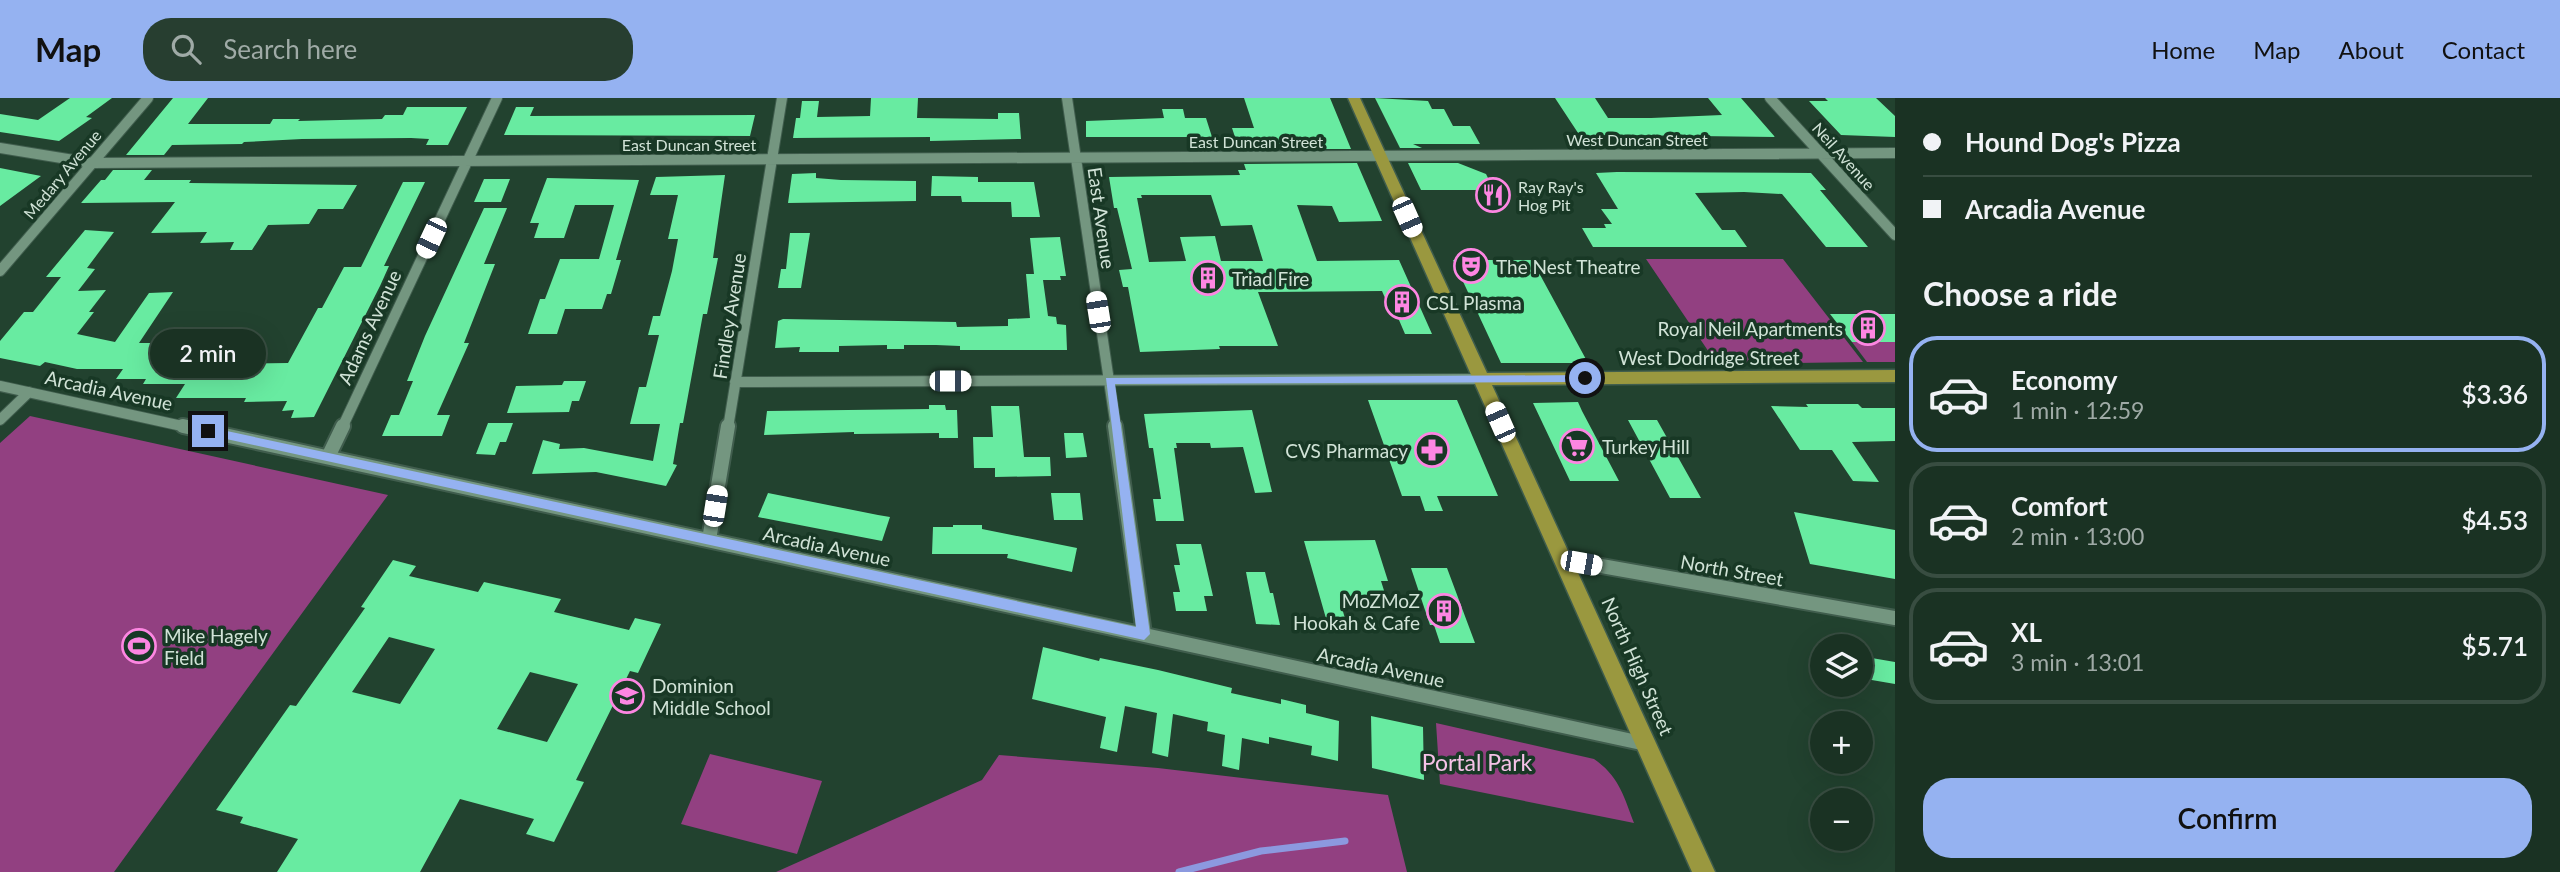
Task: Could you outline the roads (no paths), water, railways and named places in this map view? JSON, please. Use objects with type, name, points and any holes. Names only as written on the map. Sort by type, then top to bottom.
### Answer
[{"type":"main road","name":"North High Street","points":[[1354,98],[1704,872]]},
{"type":"main road","name":"West Dodridge Street","points":[[1481,379],[1895,376]]},
{"type":"street","name":"Medary Avenue","points":[[0,271],[148,98]]},
{"type":"street","name":"Adams Avenue","points":[[328,457],[497,98]]},
{"type":"street","name":"Findley Avenue","points":[[709,540],[782,98]]},
{"type":"street","name":"East Avenue","points":[[1067,98],[1144,634]]},
{"type":"street","name":"Neil Avenue","points":[[1770,98],[1895,236]]},
{"type":"street","name":"East Duncan Street","points":[[0,148],[92,163],[1380,156]]},
{"type":"street","name":"West Duncan Street","points":[[1380,156],[1895,153]]},
{"type":"street","points":[[735,382],[1481,379]]},
{"type":"street","name":"Arcadia Avenue","points":[[0,386],[1646,744]]},
{"type":"street","points":[[0,420],[29,392]]},
{"type":"street","name":"North Street","points":[[1562,559],[1895,618]]},
{"type":"waterway","points":[[1179,872],[1261,851],[1345,841]]},
{"type":"place","name":"Ray Ray's Hog Pit","points":[[1493,195]]},
{"type":"place","name":"The Nest Theatre","points":[[1471,266]]},
{"type":"place","name":"Triad Fire","points":[[1208,278]]},
{"type":"place","name":"CSL Plasma","points":[[1402,302]]},
{"type":"place","name":"Royal Neil Apartments","points":[[1868,328]]},
{"type":"place","name":"Turkey Hill","points":[[1577,446]]},
{"type":"place","name":"CVS Pharmacy","points":[[1432,450]]},
{"type":"place","name":"MoZMoZ Hookah & Cafe","points":[[1444,611]]},
{"type":"place","name":"Mike Hagely Field","points":[[139,646]]},
{"type":"place","name":"Dominion Middle School","points":[[627,696]]},
{"type":"park label","name":"Portal Park","points":[[1477,762]]}]
